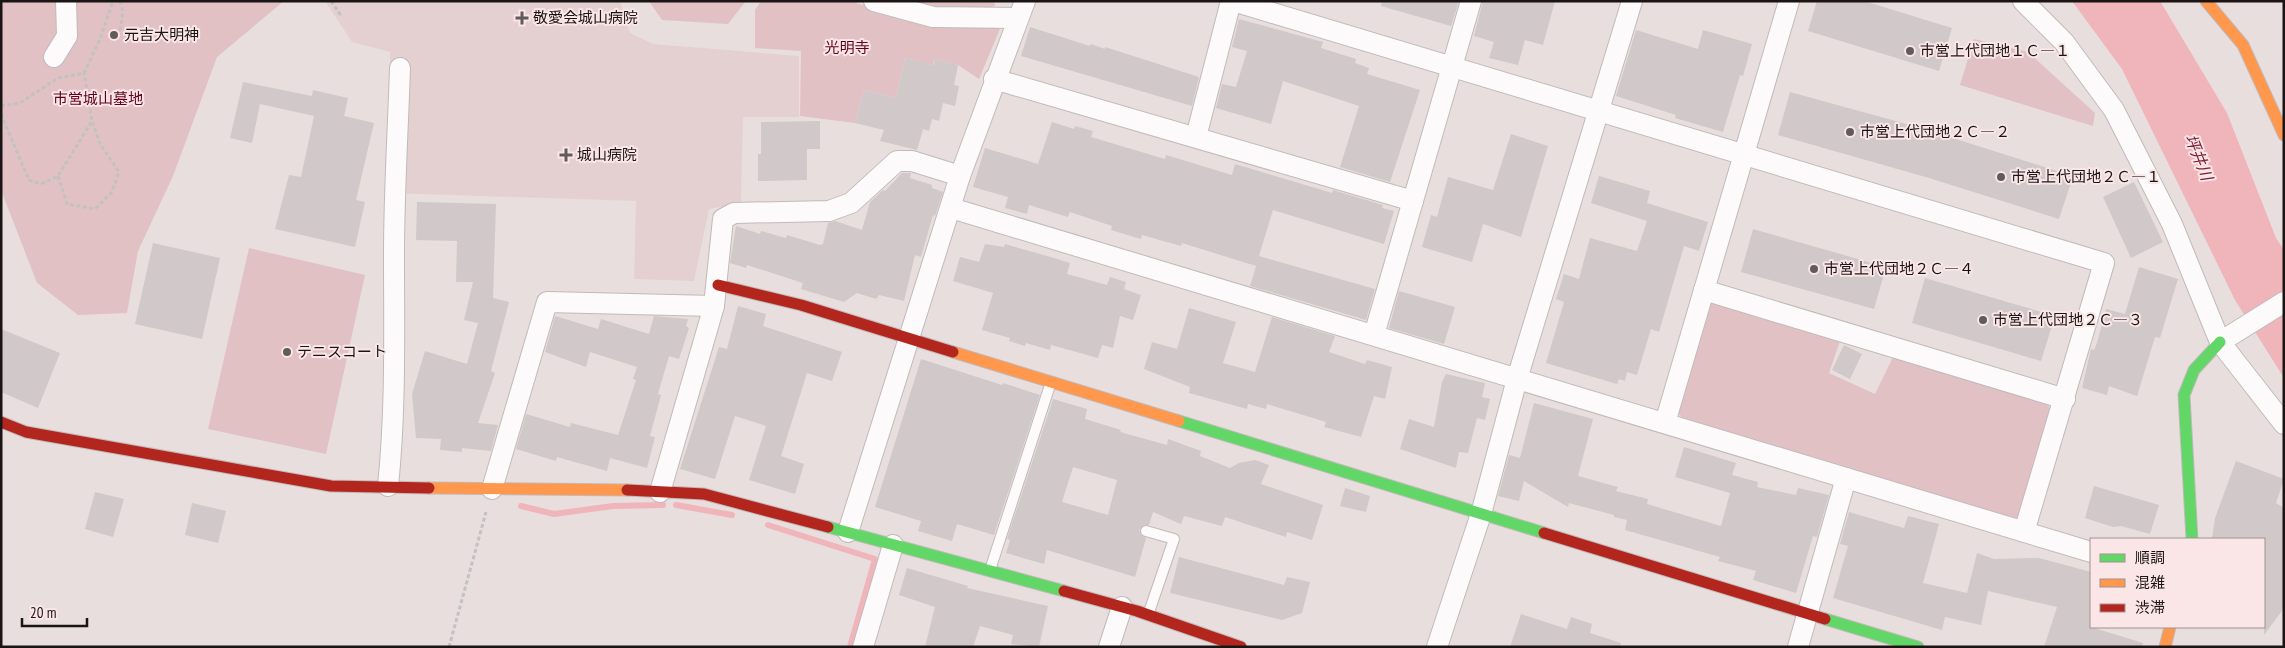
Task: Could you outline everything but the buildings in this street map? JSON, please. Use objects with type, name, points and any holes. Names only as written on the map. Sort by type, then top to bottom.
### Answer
[{"type":"street","points":[[54,57],[68,36],[66,1]]},
{"type":"street","points":[[848,532],[960,176],[994,78],[1021,10],[933,17],[874,1]]},
{"type":"street","points":[[1196,137],[1232,1],[2104,263],[2024,532]]},
{"type":"street","points":[[1374,335],[1471,1]]},
{"type":"street","points":[[1437,647],[1481,514],[1517,379],[1632,1]]},
{"type":"street","points":[[1664,423],[1789,1]]},
{"type":"street","points":[[2023,1],[2064,42],[2114,110],[2228,336],[2284,424]]},
{"type":"street","points":[[2206,1],[2243,45],[2284,134]]},
{"type":"street","points":[[388,486],[393,438],[396,319],[394,254],[400,68]]},
{"type":"street","points":[[994,78],[1413,201]]},
{"type":"street","points":[[660,492],[714,306],[718,285],[723,219],[734,213],[829,211],[851,203],[897,161],[912,161],[960,176]]},
{"type":"street","points":[[951,208],[2090,552]]},
{"type":"street","points":[[718,285],[801,305],[1918,647]]},
{"type":"street","points":[[1704,290],[2065,398]]},
{"type":"street","points":[[492,489],[547,302],[714,306]]},
{"type":"street","points":[[2192,538],[2184,395],[2194,370],[2228,336],[2284,302]]},
{"type":"street","points":[[1,422],[26,432],[331,486],[604,489],[704,494],[1122,607],[1241,647]]},
{"type":"street","points":[[1798,647],[1846,478]]},
{"type":"street","points":[[863,647],[893,545]]},
{"type":"street","points":[[1109,647],[1122,607]]},
{"type":"street","points":[[2165,647],[2170,628]]},
{"type":"lane","points":[[990,572],[1051,381]]},
{"type":"lane","points":[[1146,531],[1174,539],[1148,615]]},
{"type":"path","points":[[120,1],[123,12],[120,31]]},
{"type":"path","points":[[331,1],[342,16]]},
{"type":"path","points":[[58,176],[67,204],[95,209],[112,192],[119,172],[100,144],[92,121],[84,73]]},
{"type":"path","points":[[1,114],[29,180],[42,184],[58,176],[92,121]]},
{"type":"path","points":[[449,647],[492,489]]},
{"type":"shaded area","name":"城山病院","points":[[325,1],[620,1],[630,33],[653,44],[799,56],[799,117],[743,117],[741,203],[709,209],[694,281],[634,279],[636,201],[390,193],[390,52],[352,42]]},
{"type":"green space","name":"市営城山墓地","points":[[1,1],[284,1],[217,57],[173,176],[138,251],[127,313],[78,315],[37,283],[1,190]]},
{"type":"green space","points":[[649,1],[746,1],[728,24],[662,20]]},
{"type":"green space","name":"光明寺","points":[[761,1],[855,1],[858,4],[1000,29],[979,79],[958,65],[935,59],[933,65],[905,58],[896,98],[864,90],[855,123],[800,116],[801,51],[755,48],[755,10]]},
{"type":"green space","points":[[898,1],[994,1],[995,6],[966,12]]},
{"type":"green space","points":[[1974,39],[2028,52],[2095,113],[2093,126],[1960,85]]},
{"type":"green space","name":"テニスコート","points":[[249,248],[365,275],[326,454],[208,429]]},
{"type":"green space","points":[[1708,302],[1840,341],[1829,373],[1875,394],[1893,357],[2047,403],[2051,411],[2020,515],[2012,520],[1683,420],[1677,411]]},
{"type":"water","name":"坪井川","points":[[2072,1],[2160,1],[2227,113],[2276,238],[2284,250],[2284,378],[2235,300],[2122,69]]},
{"type":"waterway","points":[[521,506],[554,514],[613,506],[663,505]]},
{"type":"waterway","points":[[676,505],[732,515]]},
{"type":"waterway","points":[[768,525],[875,559],[850,647]]},
{"type":"traffic: fast","points":[[2192,538],[2184,395],[2194,370],[2220,342]]},
{"type":"traffic: fast","points":[[1179,421],[1544,533]]},
{"type":"traffic: fast","points":[[828,527],[1064,591]]},
{"type":"traffic: fast","points":[[1825,619],[1918,647]]},
{"type":"traffic: slow","points":[[2206,1],[2243,45],[2284,135]]},
{"type":"traffic: slow","points":[[953,352],[1179,421]]},
{"type":"traffic: slow","points":[[429,488],[627,490]]},
{"type":"traffic: slow","points":[[2165,647],[2170,628]]},
{"type":"traffic: jam","points":[[718,285],[801,305],[953,352]]},
{"type":"traffic: jam","points":[[1,422],[26,432],[331,486],[429,488]]},
{"type":"traffic: jam","points":[[627,490],[704,494],[828,527]]},
{"type":"traffic: jam","points":[[1544,533],[1825,619]]},
{"type":"traffic: jam","points":[[1064,591],[1137,611],[1241,647]]},
{"type":"place","name":"敬愛会城山病院","points":[[522,18]]},
{"type":"place","name":"元吉大明神","points":[[114,35]]},
{"type":"place","name":"市営上代団地１Ｃ―１","points":[[1910,51]]},
{"type":"place","name":"市営上代団地２Ｃ―２","points":[[1850,132]]},
{"type":"place","name":"城山病院","points":[[566,155]]},
{"type":"place","name":"市営上代団地２Ｃ―１","points":[[2001,177]]},
{"type":"place","name":"市営上代団地２Ｃ―４","points":[[1814,269]]},
{"type":"place","name":"市営上代団地２Ｃ―３","points":[[1983,320]]},
{"type":"place","name":"テニスコート","points":[[287,352]]}]
